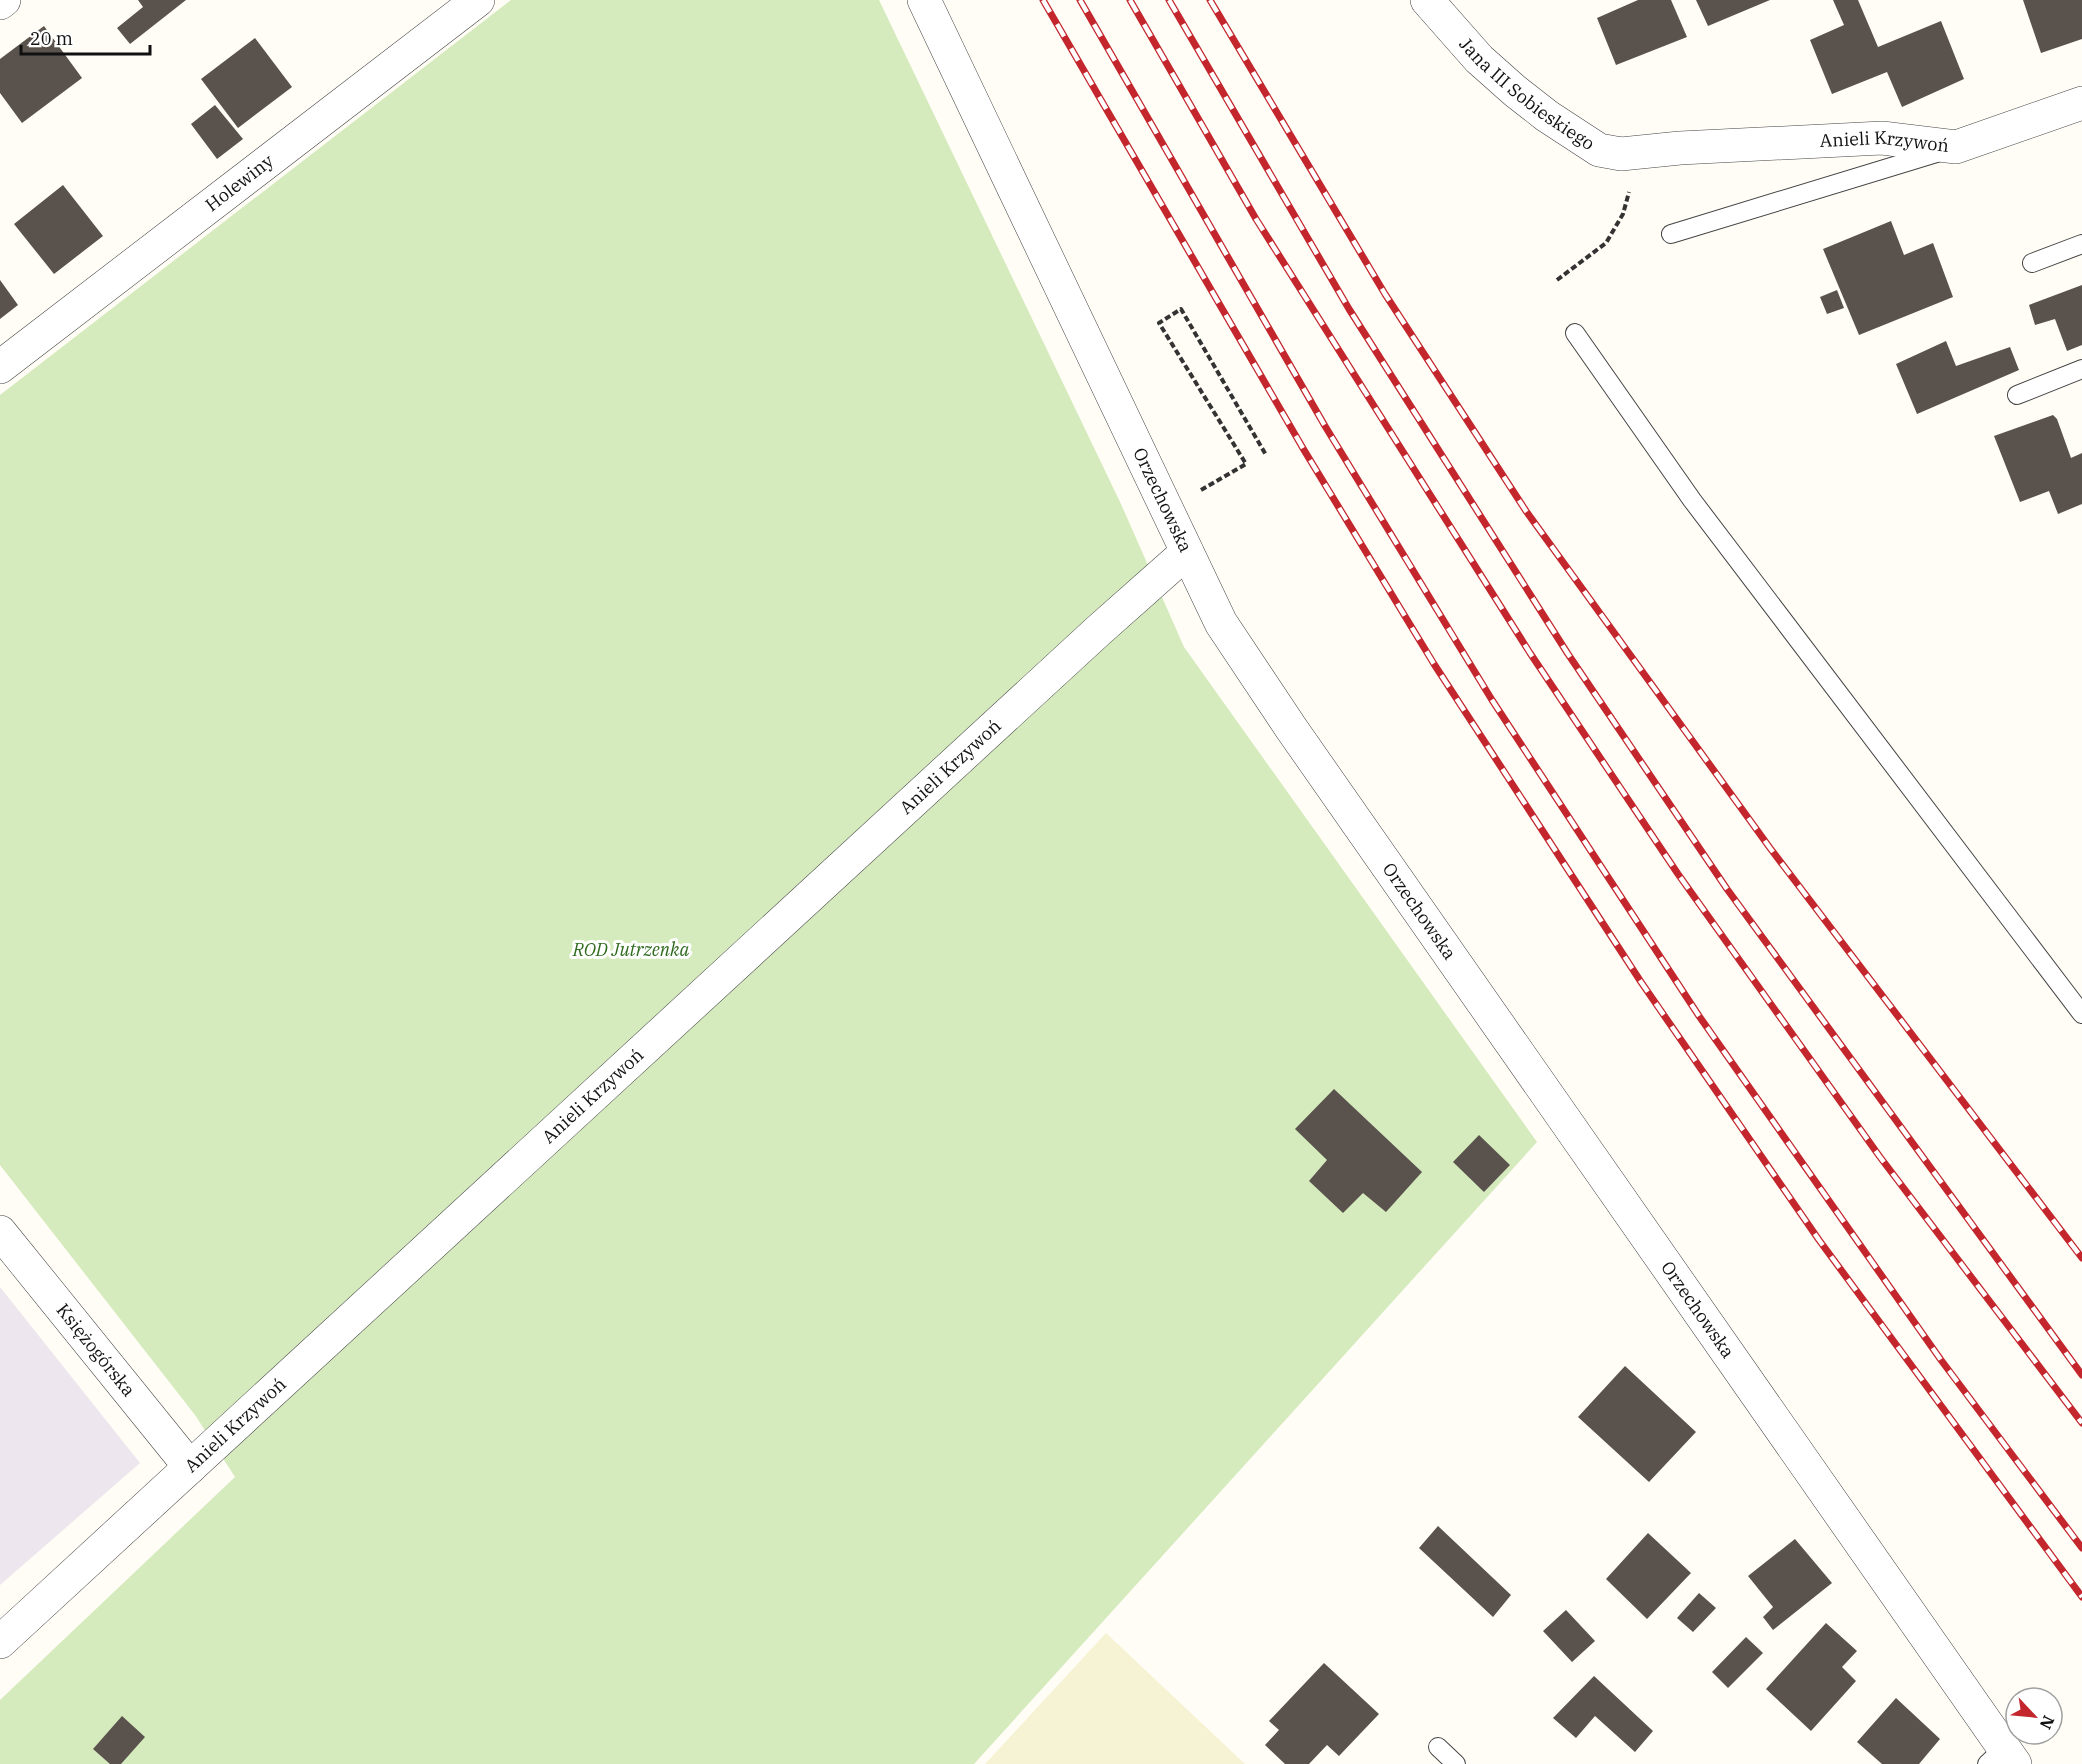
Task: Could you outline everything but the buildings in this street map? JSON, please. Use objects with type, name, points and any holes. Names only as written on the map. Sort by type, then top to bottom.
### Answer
[{"type":"street","points":[[0,3],[4,0]]},
{"type":"street","name":"Holewiny","points":[[0,367],[478,0]]},
{"type":"street","name":"Orzechowska","points":[[924,0],[1221,623],[1291,729],[2002,1758]]},
{"type":"street","name":"Jana III Sobieskiego","points":[[1427,0],[1479,59],[1547,116],[1599,150],[1621,154],[1680,148]]},
{"type":"street","name":"Anieli Krzywoń","points":[[1680,148],[1882,138],[1956,147],[2082,103]]},
{"type":"street","name":"Anieli Krzywoń","points":[[0,1642],[1080,647],[1187,552]]},
{"type":"street","name":"Księżogórska","points":[[0,1232],[190,1467]]},
{"type":"lane","points":[[1671,234],[1956,147]]},
{"type":"lane","points":[[2032,263],[2082,244]]},
{"type":"lane","points":[[1575,333],[1692,500],[2082,1014]]},
{"type":"lane","points":[[2017,395],[2082,369]]},
{"type":"lane","points":[[1438,1747],[1456,1764]]},
{"type":"path","points":[[1557,280],[1606,243],[1623,214],[1638,153]]},
{"type":"path","points":[[1166,510],[1246,464],[1159,323],[1181,309],[1266,454]]},
{"type":"shaded area","points":[[0,1287],[140,1463],[0,1585]]},
{"type":"shaded area","points":[[1106,1633],[1245,1764],[985,1764]]},
{"type":"green space","name":"ROD Jutrzenka","points":[[511,0],[879,0],[1121,504],[1184,647],[1537,1142],[974,1764],[0,1764],[0,1700],[235,1477],[195,1415],[0,1165],[0,395]]},
{"type":"railway","points":[[1043,0],[1304,450],[1434,664],[1641,982],[1819,1240],[2082,1597]]},
{"type":"railway","points":[[1080,0],[1325,426],[1492,700],[1699,1016],[1941,1360],[2082,1548]]},
{"type":"railway","points":[[1130,0],[1256,219],[1530,653],[1678,874],[1880,1157],[2082,1423]]},
{"type":"railway","points":[[1169,0],[1349,309],[1568,654],[1727,889],[2082,1375]]},
{"type":"railway","points":[[1210,0],[1385,294],[1526,511],[1770,848],[2082,1258]]}]
